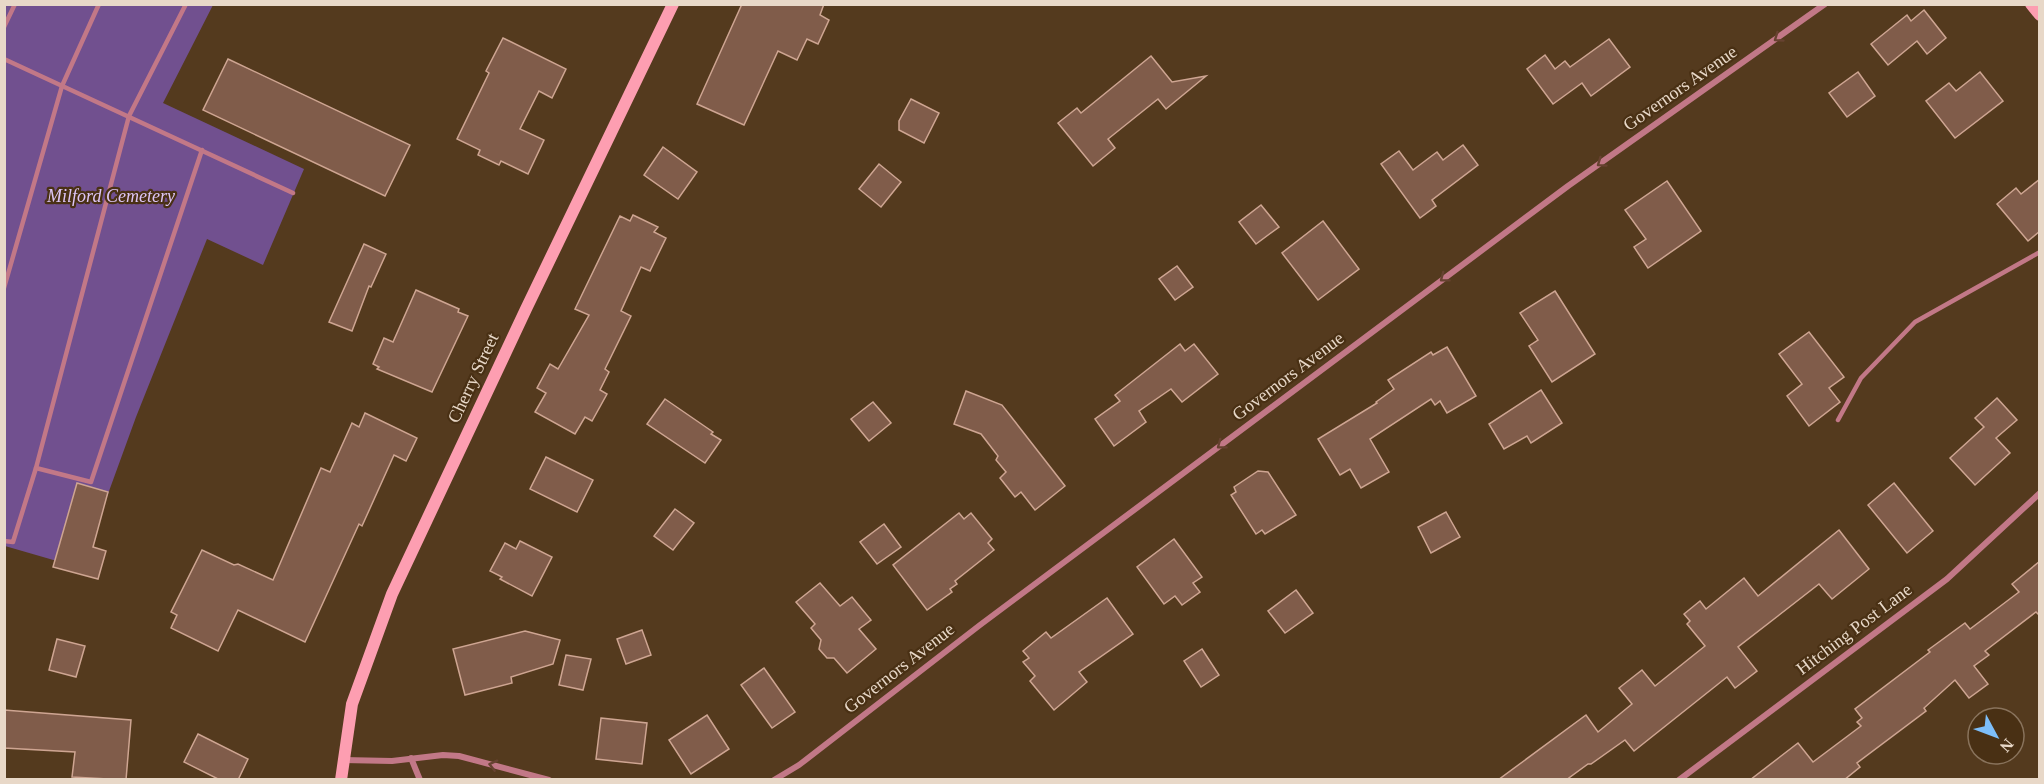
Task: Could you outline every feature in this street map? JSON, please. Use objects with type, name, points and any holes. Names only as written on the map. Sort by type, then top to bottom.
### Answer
[{"type":"main road","name":"Cherry Street","points":[[341,780],[352,704],[392,594],[673,4]]},
{"type":"main road","points":[[2031,4],[2040,15]]},
{"type":"street","name":"Governors Avenue","points":[[774,780],[799,765],[980,625],[1568,186],[1825,4]]},
{"type":"street","name":"Hitching Post Lane","points":[[1679,780],[1947,579],[2040,494]]},
{"type":"street","points":[[343,760],[392,761],[443,754],[459,756],[549,780]]},
{"type":"street","points":[[411,758],[420,780]]},
{"type":"lane","points":[[4,27],[15,4]]},
{"type":"lane","points":[[4,288],[62,86],[99,4]]},
{"type":"lane","points":[[4,541],[13,542],[36,468],[129,116],[186,4]]},
{"type":"lane","points":[[4,59],[293,193]]},
{"type":"lane","points":[[36,468],[91,482],[202,150]]},
{"type":"lane","points":[[1838,420],[1861,378],[1915,322],[2040,252]]},
{"type":"green space","name":"Milford Cemetery","points":[[4,5],[213,5],[163,103],[304,169],[263,265],[207,239],[136,417],[81,568],[5,546]]},
{"type":"building","points":[[742,4],[824,4],[820,15],[829,20],[818,44],[807,39],[797,60],[778,51],[744,125],[697,104]]},
{"type":"building","points":[[1924,10],[1946,38],[1927,54],[1917,41],[1888,65],[1871,44],[1907,15],[1911,21]]},
{"type":"building","points":[[503,38],[566,69],[552,98],[539,91],[520,129],[544,140],[528,174],[501,161],[499,165],[478,155],[480,150],[457,139]]},
{"type":"building","points":[[1609,39],[1630,67],[1591,96],[1582,83],[1553,104],[1527,69],[1545,55],[1555,69],[1565,61],[1570,67]]},
{"type":"building","points":[[1151,56],[1172,82],[1206,76],[1166,109],[1158,99],[1108,139],[1115,148],[1093,166],[1058,123],[1077,108],[1081,113]]},
{"type":"building","points":[[228,59],[410,145],[385,196],[203,110]]},
{"type":"building","points":[[1858,72],[1875,96],[1847,117],[1829,93]]},
{"type":"building","points":[[1980,72],[2003,101],[1955,138],[1926,101],[1949,83],[1956,91]]},
{"type":"building","points":[[911,99],[939,113],[924,143],[899,130],[899,121]]},
{"type":"building","points":[[1463,145],[1478,165],[1432,200],[1436,206],[1420,218],[1381,164],[1399,151],[1413,170],[1437,152],[1443,160]]},
{"type":"building","points":[[663,147],[697,172],[678,199],[644,175]]},
{"type":"building","points":[[879,164],[901,182],[881,207],[859,189]]},
{"type":"building","points":[[2040,179],[2040,231],[2028,241],[1997,204],[2016,188],[2021,194]]},
{"type":"building","points":[[1667,181],[1701,231],[1648,268],[1634,247],[1646,239],[1625,210]]},
{"type":"building","points":[[1261,205],[1279,227],[1256,244],[1239,222]]},
{"type":"building","points":[[633,215],[658,227],[654,232],[666,238],[650,271],[641,267],[621,311],[631,316],[605,369],[609,372],[600,390],[607,394],[592,421],[585,417],[575,434],[535,412],[546,393],[537,388],[550,364],[558,369],[589,315],[575,309],[620,216],[630,221]]},
{"type":"building","points":[[1323,221],[1359,269],[1318,300],[1282,253]]},
{"type":"building","points":[[364,244],[386,254],[371,287],[369,286],[352,331],[329,322]]},
{"type":"building","points":[[1177,266],[1193,287],[1175,300],[1159,279]]},
{"type":"building","points":[[416,290],[459,309],[458,312],[468,316],[432,392],[377,369],[379,367],[373,364],[384,338],[393,342]]},
{"type":"building","points":[[1555,291],[1595,354],[1552,382],[1529,346],[1538,340],[1520,313]]},
{"type":"building","points":[[1809,332],[1844,377],[1829,388],[1840,402],[1809,426],[1787,396],[1802,384],[1779,354]]},
{"type":"building","points":[[1180,344],[1185,351],[1194,344],[1218,374],[1182,402],[1171,389],[1139,411],[1146,422],[1114,446],[1095,419],[1120,401],[1115,395]]},
{"type":"building","points":[[1447,347],[1476,396],[1447,413],[1440,401],[1435,405],[1431,399],[1370,439],[1389,472],[1361,488],[1350,469],[1340,475],[1318,439],[1377,403],[1394,389],[1388,380],[1431,352],[1433,355]]},
{"type":"building","points":[[1541,390],[1562,423],[1531,443],[1527,436],[1504,449],[1489,424]]},
{"type":"building","points":[[966,391],[1002,405],[1065,486],[1035,510],[1021,492],[1015,497],[1000,478],[1006,472],[996,460],[998,456],[981,434],[954,424]]},
{"type":"building","points":[[1997,398],[2017,420],[1996,438],[2010,453],[1975,485],[1950,458],[1984,427],[1975,418]]},
{"type":"building","points":[[665,399],[721,440],[705,463],[647,424]]},
{"type":"building","points":[[873,402],[891,423],[869,441],[851,419]]},
{"type":"building","points":[[365,413],[417,438],[406,461],[394,455],[362,526],[359,524],[305,642],[238,610],[218,651],[171,628],[177,615],[171,612],[202,550],[273,580],[321,468],[330,472],[352,423],[359,427]]},
{"type":"building","points":[[546,457],[593,480],[577,512],[530,489]]},
{"type":"building","points":[[1258,471],[1268,472],[1296,515],[1265,534],[1262,530],[1256,534],[1231,495],[1236,492],[1234,487]]},
{"type":"building","points":[[77,483],[108,492],[93,547],[106,551],[98,579],[53,567]]},
{"type":"building","points":[[1894,483],[1933,531],[1907,553],[1868,505]]},
{"type":"building","points":[[675,509],[694,523],[673,550],[654,536]]},
{"type":"building","points":[[1446,512],[1460,537],[1431,553],[1418,527]]},
{"type":"building","points":[[959,513],[964,519],[971,513],[992,539],[988,543],[994,550],[955,581],[957,584],[950,589],[952,592],[927,610],[893,565]]},
{"type":"building","points":[[884,524],[901,547],[877,564],[860,542]]},
{"type":"building","points":[[1839,530],[1869,569],[1832,599],[1819,584],[1738,647],[1757,671],[1735,688],[1727,677],[1634,751],[1625,740],[1566,780],[1498,780],[1586,715],[1598,732],[1632,704],[1619,688],[1642,670],[1655,686],[1705,646],[1687,624],[1690,621],[1684,614],[1700,601],[1706,609],[1744,578],[1758,596]]},
{"type":"building","points":[[1174,539],[1202,577],[1193,583],[1200,592],[1182,605],[1175,596],[1164,604],[1137,567]]},
{"type":"building","points":[[520,541],[552,557],[532,596],[490,571],[505,543],[516,549]]},
{"type":"building","points":[[2040,561],[2040,616],[2036,612],[1985,651],[1989,655],[1974,666],[1988,684],[1969,698],[1955,680],[1924,708],[1926,711],[1857,763],[1860,767],[1844,780],[1750,780],[1798,743],[1813,762],[1861,726],[1857,722],[1862,718],[1855,709],[1965,623],[1970,629],[2019,592],[2012,584]]},
{"type":"building","points":[[820,583],[840,606],[852,597],[871,620],[859,629],[876,649],[847,673],[834,658],[827,658],[819,649],[821,640],[811,628],[815,624],[796,602]]},
{"type":"building","points":[[1296,590],[1313,613],[1285,633],[1268,611]]},
{"type":"building","points":[[1107,598],[1133,634],[1079,672],[1087,682],[1054,710],[1030,681],[1035,676],[1023,662],[1029,658],[1023,651],[1046,632],[1051,638]]},
{"type":"building","points":[[642,630],[651,655],[626,664],[617,639]]},
{"type":"building","points":[[525,631],[560,640],[553,664],[511,677],[512,683],[465,695],[453,649]]},
{"type":"building","points":[[57,639],[85,646],[76,677],[49,670]]},
{"type":"building","points":[[1202,649],[1219,675],[1201,687],[1184,661]]},
{"type":"building","points":[[566,655],[591,659],[583,690],[559,685]]},
{"type":"building","points":[[764,668],[795,712],[772,728],[741,685]]},
{"type":"building","points":[[4,710],[131,720],[126,780],[72,777],[75,752],[4,748]]},
{"type":"building","points":[[707,715],[729,749],[691,774],[669,740]]},
{"type":"building","points":[[601,718],[647,723],[642,764],[596,759]]},
{"type":"building","points":[[198,734],[248,759],[238,780],[220,780],[184,762]]}]
